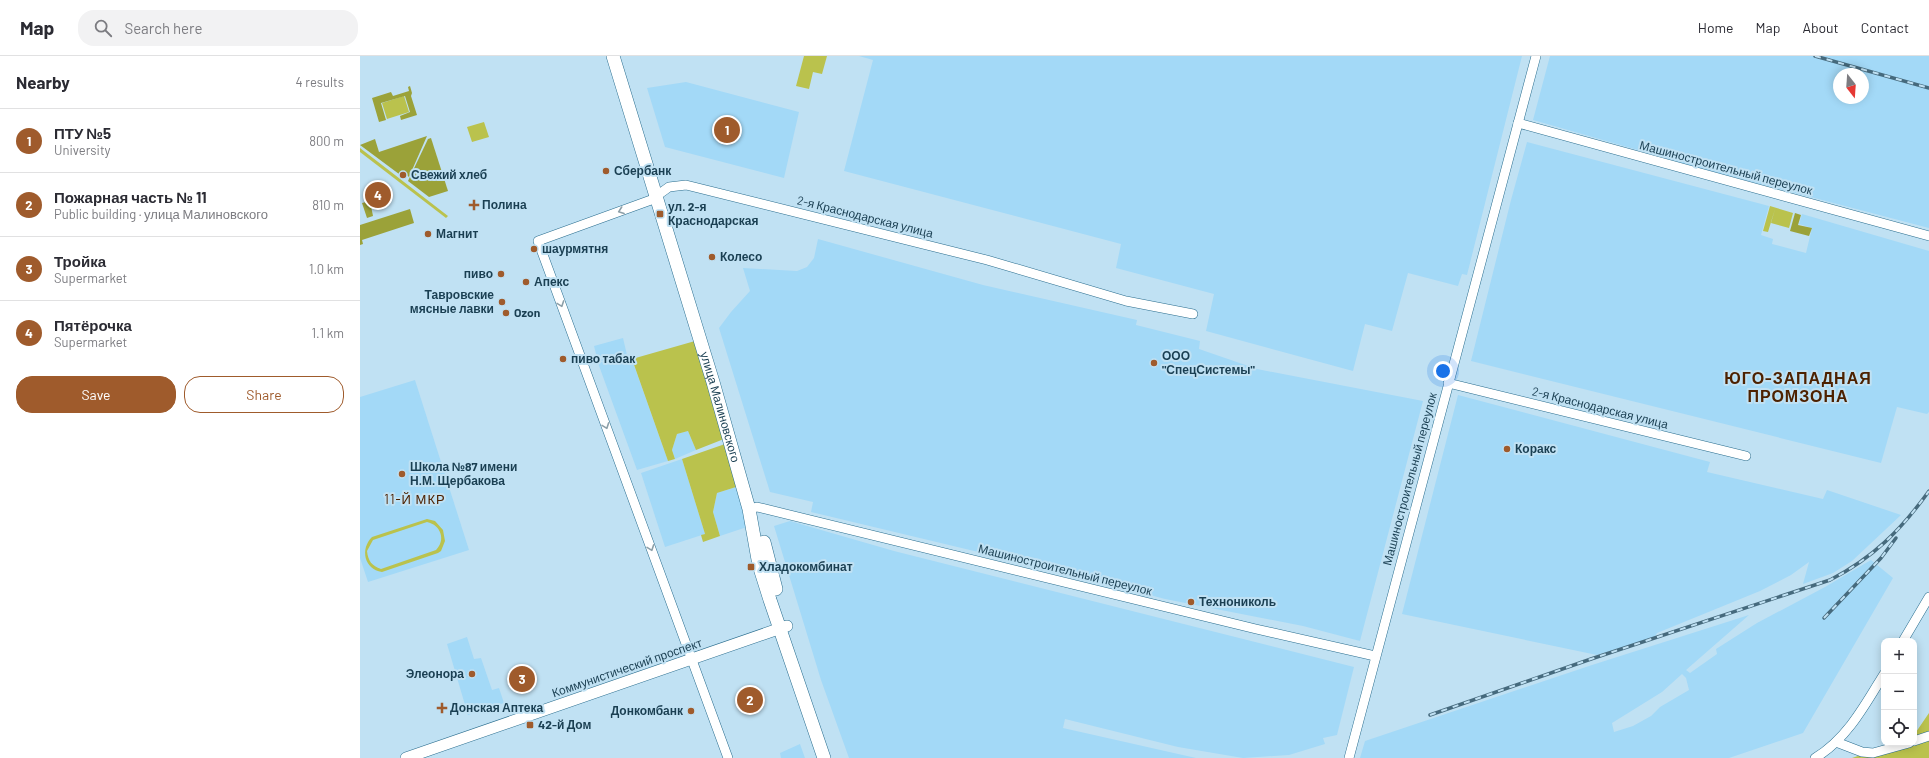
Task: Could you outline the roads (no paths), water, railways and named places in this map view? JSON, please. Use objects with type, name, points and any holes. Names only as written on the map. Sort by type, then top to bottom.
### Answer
[{"type":"highway","name":"улица Малиновского","points":[[613,56],[660,193]]},
{"type":"highway","name":"улица Малиновского","points":[[620,56],[753,508],[759,565],[784,627],[830,758]]},
{"type":"highway","name":"улица Малиновского","points":[[784,627],[824,758]]},
{"type":"main road","name":"Коммунистический проспект","points":[[406,758],[784,627]]},
{"type":"street","name":"Машиностроительный переулок","points":[[1349,758],[1536,56]]},
{"type":"street","name":"Машиностроительный переулок","points":[[1518,123],[1929,236]]},
{"type":"street","name":"2-я Краснодарская улица","points":[[692,659],[538,241],[660,193],[675,185],[686,185],[987,260],[1126,301],[1193,314]]},
{"type":"street","name":"2-я Краснодарская улица","points":[[1448,383],[1746,456]]},
{"type":"street","name":"Машиностроительный переулок","points":[[753,508],[1256,629],[1375,656]]},
{"type":"street","points":[[1905,638],[1929,597]]},
{"type":"street","points":[[692,659],[728,758]]},
{"type":"street","points":[[1815,758],[1827,751],[1836,742],[1858,714],[1881,679]]},
{"type":"street","points":[[1917,740],[1929,736]]},
{"type":"street","points":[[1836,742],[1862,752],[1873,753],[1898,746]]},
{"type":"railway","points":[[1815,56],[1929,88]]},
{"type":"railway","points":[[1430,715],[1591,659],[1830,580],[1860,562],[1885,542],[1908,518],[1929,491]]},
{"type":"railway","points":[[1824,618],[1881,558],[1896,538]]},
{"type":"place","name":"ПТУ №5","points":[[727,130]]},
{"type":"place","name":"Сбербанк","points":[[606,171]]},
{"type":"place","name":"Свежий хлеб","points":[[403,175]]},
{"type":"place","name":"Пятёрочка","points":[[378,195]]},
{"type":"place","name":"Полина","points":[[474,205]]},
{"type":"place","name":"ул. 2-я Краснодарская","points":[[660,214]]},
{"type":"place","name":"Магнит","points":[[428,234]]},
{"type":"place","name":"шаурмятня","points":[[534,249]]},
{"type":"place","name":"Колесо","points":[[712,257]]},
{"type":"place","name":"пиво","points":[[501,274]]},
{"type":"place","name":"Апекс","points":[[526,282]]},
{"type":"place","name":"Тавровские мясные лавки","points":[[502,302]]},
{"type":"place","name":"Ozon","points":[[506,313]]},
{"type":"place","name":"пиво табак","points":[[563,359]]},
{"type":"place","name":"ООО \"СпецСистемы\"","points":[[1154,363]]},
{"type":"place","name":"Коракс","points":[[1507,449]]},
{"type":"place","name":"Школа №87 имени Н.М. Щербакова","points":[[402,474]]},
{"type":"place","name":"Хладокомбинат","points":[[751,567]]},
{"type":"place","name":"Технониколь","points":[[1191,602]]},
{"type":"place","name":"Элеонора","points":[[472,674]]},
{"type":"place","name":"Тройка","points":[[522,679]]},
{"type":"place","name":"Пожарная часть № 11","points":[[750,700]]},
{"type":"place","name":"Донская Аптека","points":[[442,708]]},
{"type":"place","name":"Донкомбанк","points":[[691,711]]},
{"type":"place","name":"42-й Дом","points":[[530,725]]},
{"type":"district","name":"ЮГО-ЗАПАДНАЯ ПРОМЗОНА","points":[[1798,387]]},
{"type":"district","name":"11-Й МКР","points":[[415,499]]}]
